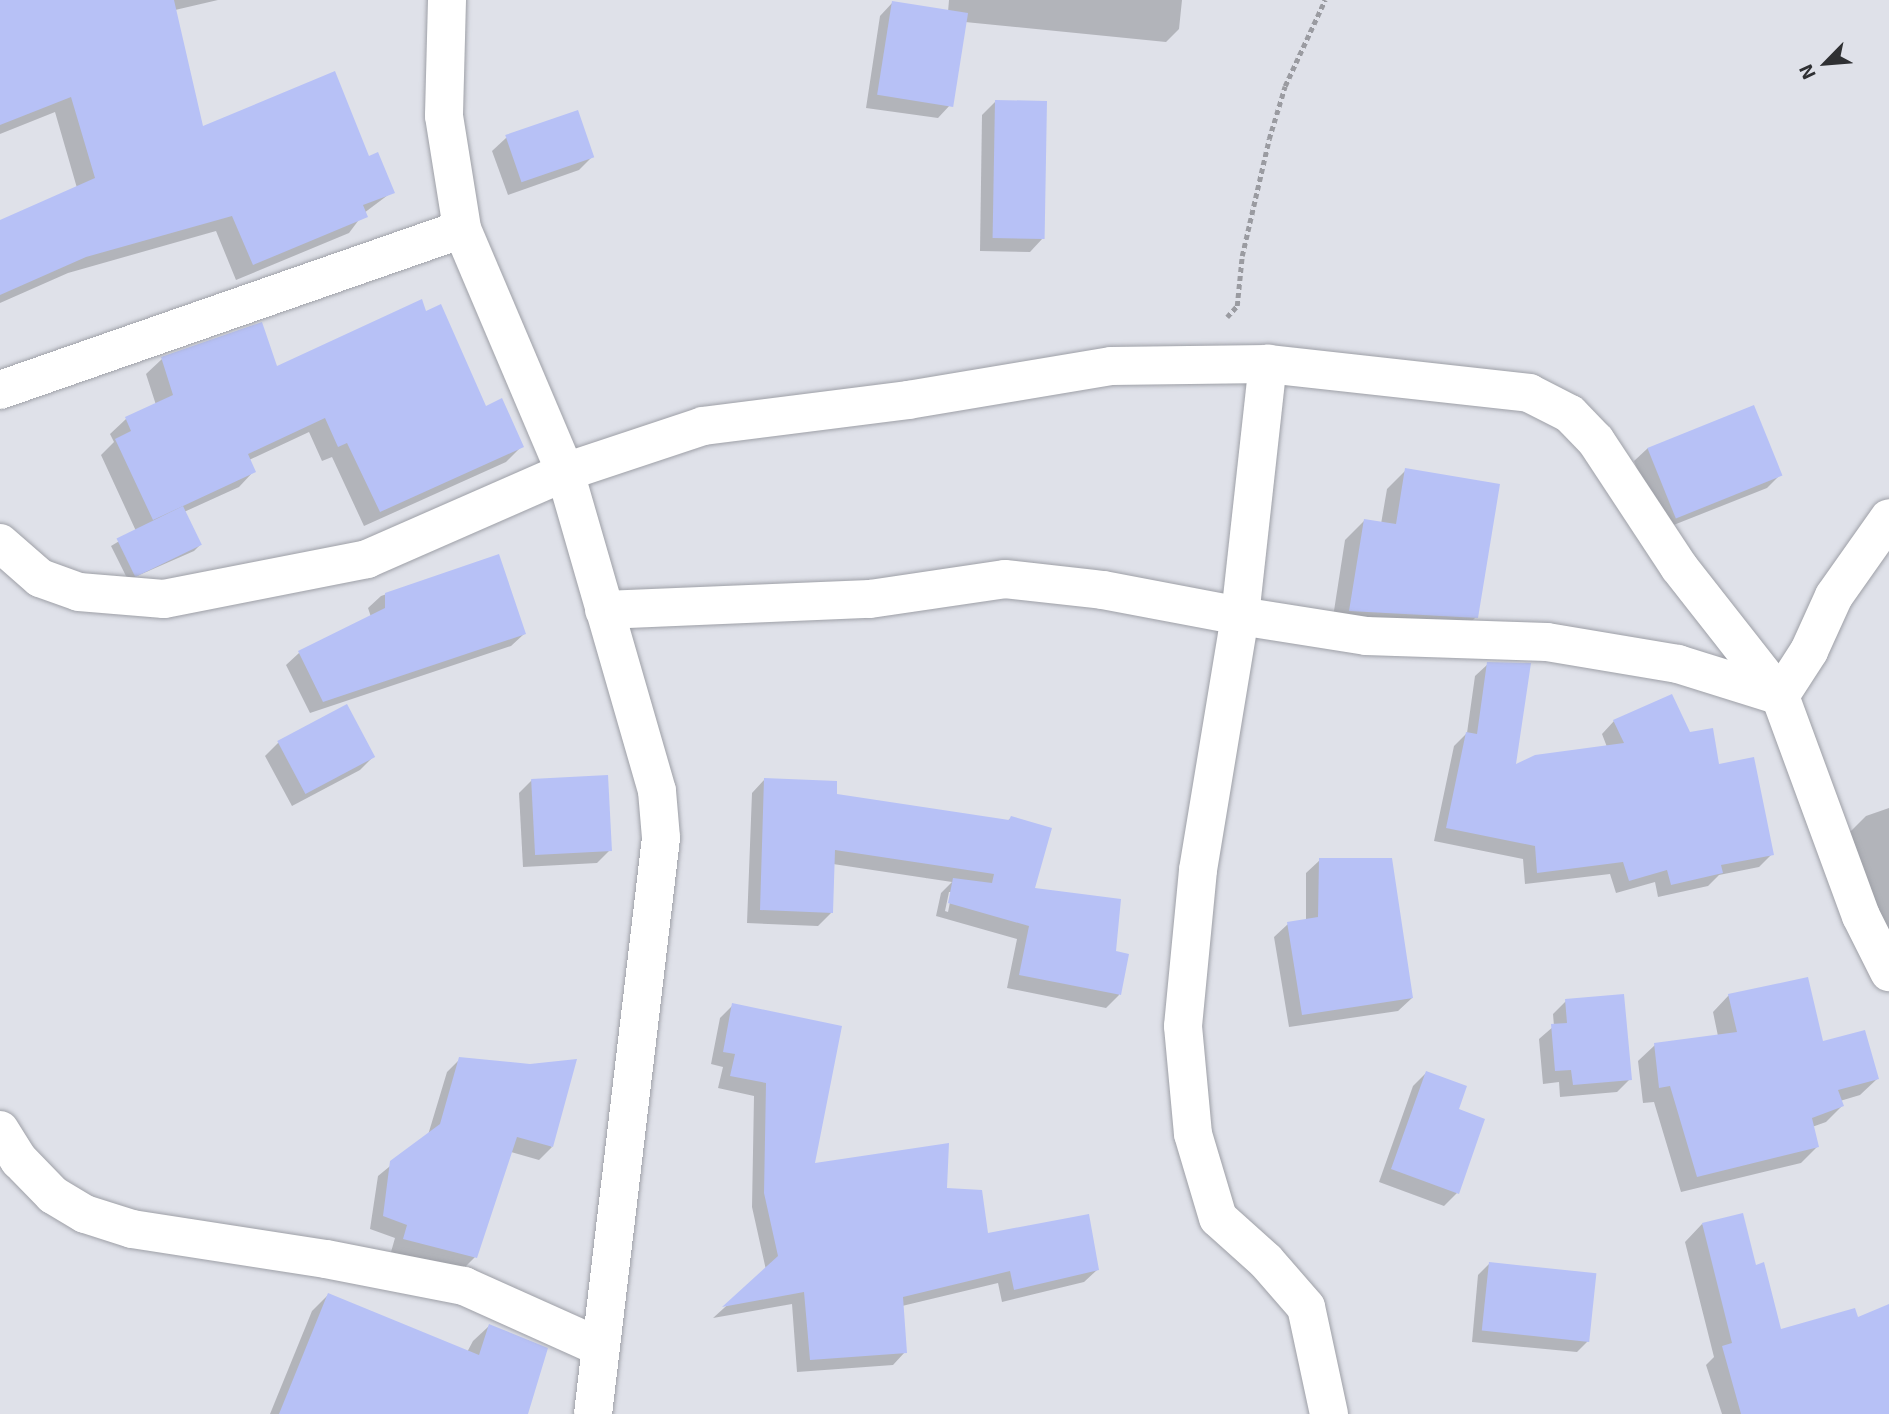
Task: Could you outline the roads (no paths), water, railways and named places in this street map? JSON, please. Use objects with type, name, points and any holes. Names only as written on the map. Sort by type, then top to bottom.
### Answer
[{"type":"street","points":[[447,0],[444,116],[461,229],[565,472],[657,791],[661,838],[593,1414]]},
{"type":"street","points":[[0,390],[461,229]]},
{"type":"street","points":[[1268,364],[1240,616],[1198,870],[1183,1026],[1194,1134],[1218,1218],[1265,1261],[1306,1307],[1329,1414]]},
{"type":"street","points":[[0,542],[40,578],[79,592],[164,599],[367,559],[565,472],[703,426],[908,400],[1111,366],[1268,364],[1529,393],[1570,414],[1596,441],[1679,568],[1780,696],[1861,916],[1889,972]]},
{"type":"street","points":[[1780,696],[1809,651],[1834,596],[1889,518]]},
{"type":"street","points":[[604,610],[870,599],[1005,579],[1103,590],[1366,636],[1547,642],[1678,664],[1780,696]]},
{"type":"street","points":[[0,1130],[19,1160],[53,1195],[85,1214],[132,1229],[326,1258],[464,1286],[600,1347]]}]
